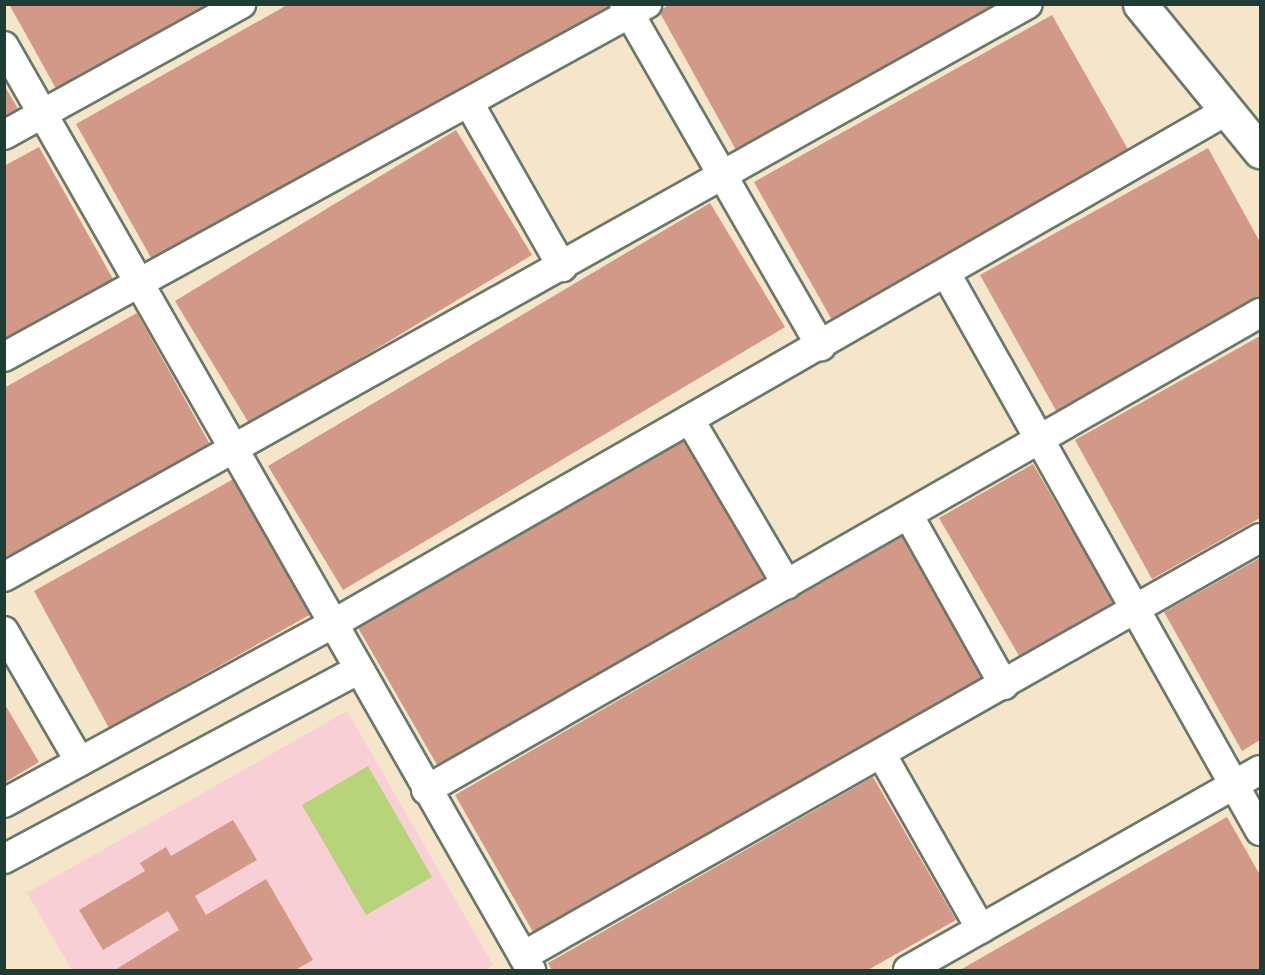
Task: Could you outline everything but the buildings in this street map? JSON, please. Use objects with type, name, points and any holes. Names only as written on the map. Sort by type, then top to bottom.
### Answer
[{"type":"street","points":[[4,135],[241,4]]},
{"type":"street","points":[[4,577],[232,453],[1028,4]]},
{"type":"street","points":[[1140,4],[1260,151]]},
{"type":"street","points":[[4,357],[469,104],[633,8],[723,177],[821,346]]},
{"type":"street","points":[[4,46],[139,282],[232,453],[527,963],[882,755],[1260,538]]},
{"type":"street","points":[[469,104],[562,267]]},
{"type":"street","points":[[4,803],[331,625],[947,275],[1228,110]]},
{"type":"street","points":[[947,275],[1260,831]]},
{"type":"street","points":[[426,790],[1260,314]]},
{"type":"street","points":[[690,420],[787,585]]},
{"type":"street","points":[[909,516],[1004,685]]},
{"type":"street","points":[[4,631],[80,762]]},
{"type":"street","points":[[4,860],[356,670]]},
{"type":"street","points":[[882,755],[981,929]]},
{"type":"street","points":[[908,970],[1260,770]]},
{"type":"shaded area","points":[[347,711],[493,965],[484,970],[72,970],[27,893]]},
{"type":"green space","points":[[368,766],[432,877],[366,915],[302,805]]}]
